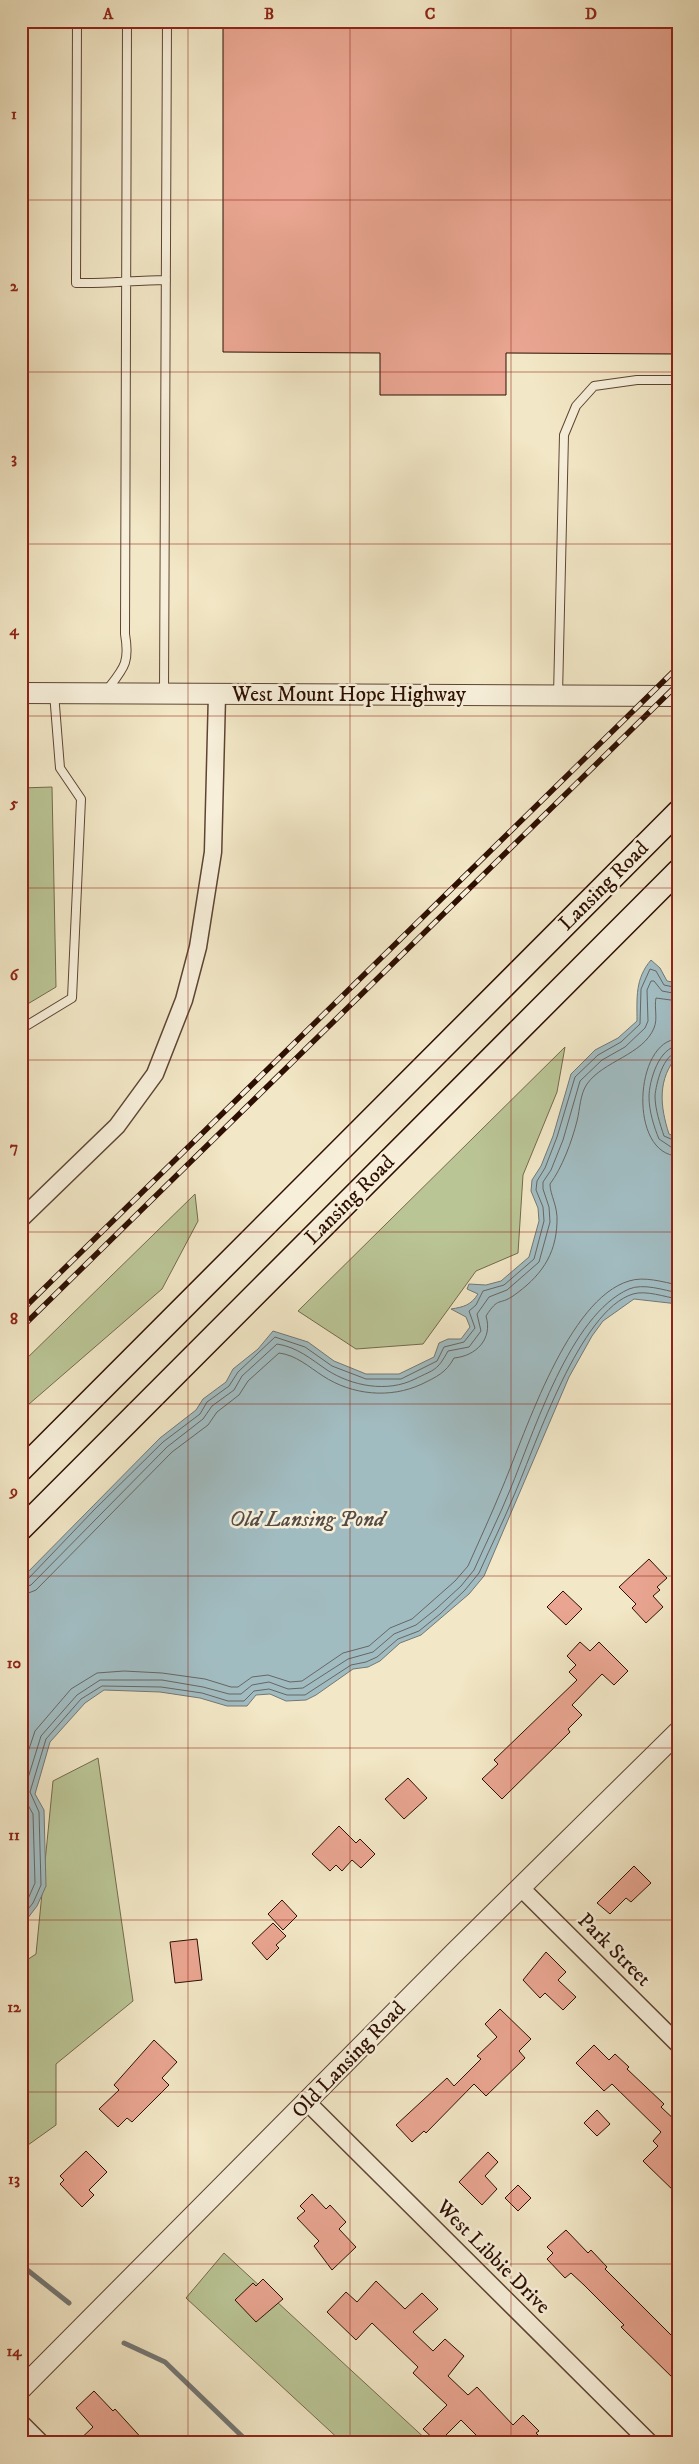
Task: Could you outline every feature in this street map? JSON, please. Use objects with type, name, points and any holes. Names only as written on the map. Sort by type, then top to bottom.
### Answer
[{"type":"main road","name":"Lansing Road","points":[[21,1470],[678,812]]},
{"type":"main road","name":"Lansing Road","points":[[21,1529],[678,870]]},
{"type":"street","name":"West Mount Hope Highway","points":[[21,693],[678,696]]},
{"type":"street","points":[[21,1219],[58,1185],[123,1119],[155,1074],[184,1000],[198,947],[213,852],[216,694]]},
{"type":"street","name":"Old Lansing Road","points":[[21,2389],[520,1887],[678,1732]]},
{"type":"street","name":"Park Street","points":[[520,1887],[678,2044]]},
{"type":"street","name":"West Libbie Drive","points":[[307,2102],[650,2443]]},
{"type":"street","points":[[21,2423],[41,2443]]},
{"type":"lane","points":[[77,21],[76,284],[108,284],[125,280],[166,280]]},
{"type":"lane","points":[[104,694],[125,667],[128,652],[125,634],[127,21]]},
{"type":"lane","points":[[164,694],[167,21]]},
{"type":"lane","points":[[558,695],[564,435],[576,406],[594,386],[637,380],[678,380]]},
{"type":"lane","points":[[21,1029],[72,998],[81,799],[60,768],[54,693]]},
{"type":"green space","points":[[21,21],[28,21],[26,309],[21,310]]},
{"type":"green space","points":[[52,787],[56,987],[21,1008],[21,788]]},
{"type":"green space","points":[[565,1047],[557,1092],[523,1175],[518,1253],[476,1271],[423,1344],[356,1349],[298,1311]]},
{"type":"green space","points":[[195,1194],[198,1221],[162,1289],[21,1411],[21,1364]]},
{"type":"green space","points":[[98,1758],[133,2001],[56,2064],[56,2125],[21,2150],[21,1964],[36,1954],[53,1781]]},
{"type":"green space","points":[[224,2253],[430,2443],[343,2443],[186,2298]]},
{"type":"water","name":"Old Lansing Pond","points":[[651,960],[660,968],[667,981],[678,983],[678,1055],[666,1074],[662,1103],[669,1134],[678,1138],[678,1304],[634,1299],[603,1321],[592,1336],[569,1377],[484,1576],[469,1594],[421,1635],[400,1643],[380,1661],[368,1667],[353,1669],[306,1700],[286,1701],[270,1694],[256,1695],[247,1706],[227,1706],[200,1698],[160,1692],[104,1690],[85,1703],[50,1742],[35,1794],[44,1810],[46,1886],[37,1906],[21,1927],[21,1579],[160,1438],[196,1410],[203,1399],[226,1382],[233,1369],[258,1349],[273,1331],[308,1342],[334,1361],[366,1374],[399,1374],[434,1357],[439,1343],[448,1339],[461,1339],[470,1327],[466,1317],[451,1309],[467,1305],[473,1301],[478,1294],[467,1289],[469,1284],[486,1285],[501,1281],[529,1257],[539,1221],[538,1208],[531,1191],[532,1180],[541,1166],[553,1136],[571,1074],[595,1050],[618,1038],[637,1021],[638,989],[642,974]]},
{"type":"building","points":[[223,21],[678,21],[678,354],[506,353],[506,395],[380,395],[380,353],[223,352]]},
{"type":"building","points":[[649,1559],[667,1578],[657,1587],[660,1590],[653,1596],[663,1607],[646,1623],[632,1608],[636,1604],[619,1587]]},
{"type":"building","points":[[563,1591],[582,1609],[566,1625],[547,1607]]},
{"type":"building","points":[[580,1642],[590,1651],[599,1642],[628,1671],[614,1685],[602,1674],[572,1705],[582,1715],[568,1729],[570,1732],[502,1799],[482,1779],[498,1764],[494,1760],[577,1680],[569,1672],[576,1665],[567,1656]]},
{"type":"building","points":[[408,1778],[427,1798],[404,1819],[385,1799]]},
{"type":"building","points":[[339,1826],[356,1843],[360,1839],[375,1854],[361,1868],[352,1860],[342,1871],[336,1865],[330,1871],[312,1854]]},
{"type":"building","points":[[634,1866],[651,1883],[631,1902],[626,1898],[610,1914],[597,1903]]},
{"type":"building","points":[[282,1900],[297,1916],[283,1930],[268,1914]]},
{"type":"building","points":[[273,1923],[286,1936],[276,1945],[279,1948],[267,1960],[252,1943]]},
{"type":"building","points":[[197,1939],[202,1980],[175,1983],[170,1942]]},
{"type":"building","points":[[546,1952],[566,1972],[558,1980],[576,1997],[563,2010],[545,1993],[540,1998],[523,1980]]},
{"type":"building","points":[[500,2009],[531,2039],[519,2051],[525,2058],[486,2096],[474,2084],[426,2133],[424,2131],[412,2142],[396,2125],[447,2078],[454,2086],[481,2059],[477,2056],[497,2037],[485,2024]]},
{"type":"building","points":[[154,2040],[177,2062],[162,2078],[169,2085],[132,2122],[127,2118],[118,2127],[99,2109],[119,2090],[114,2085]]},
{"type":"building","points":[[594,2045],[609,2060],[615,2054],[629,2067],[627,2069],[664,2104],[661,2107],[678,2123],[678,2195],[643,2161],[658,2146],[653,2141],[661,2132],[612,2084],[604,2091],[576,2063]]},
{"type":"building","points":[[597,2110],[610,2124],[597,2136],[584,2123]]},
{"type":"building","points":[[86,2151],[107,2172],[89,2190],[94,2195],[82,2207],[60,2184],[64,2180],[60,2176]]},
{"type":"building","points":[[488,2152],[498,2162],[485,2176],[497,2189],[482,2205],[459,2182]]},
{"type":"building","points":[[518,2185],[531,2198],[518,2211],[505,2198]]},
{"type":"building","points":[[312,2194],[326,2209],[330,2205],[346,2222],[339,2229],[356,2247],[332,2270],[314,2246],[319,2241],[297,2218],[305,2211],[300,2206]]},
{"type":"building","points":[[566,2230],[588,2253],[591,2250],[607,2267],[605,2269],[678,2342],[678,2383],[621,2327],[624,2325],[584,2285],[571,2273],[565,2278],[547,2259],[553,2253],[547,2247]]},
{"type":"building","points":[[263,2279],[283,2299],[256,2322],[235,2300],[253,2283],[256,2286]]},
{"type":"building","points":[[376,2281],[405,2309],[422,2293],[438,2309],[413,2332],[433,2351],[445,2339],[464,2356],[448,2376],[468,2395],[477,2387],[513,2425],[523,2415],[539,2431],[536,2433],[539,2436],[532,2443],[484,2443],[461,2420],[438,2443],[423,2429],[447,2405],[413,2373],[418,2367],[372,2323],[356,2340],[327,2312],[346,2292],[357,2302]]},
{"type":"building","points":[[94,2391],[113,2411],[115,2409],[146,2443],[76,2443],[93,2427],[76,2408]]},
{"type":"waterway","points":[[21,2265],[69,2303]]},
{"type":"waterway","points":[[124,2343],[165,2362],[249,2443]]},
{"type":"railway","points":[[21,1311],[678,667]]},
{"type":"railway","points":[[21,1328],[678,684]]}]
